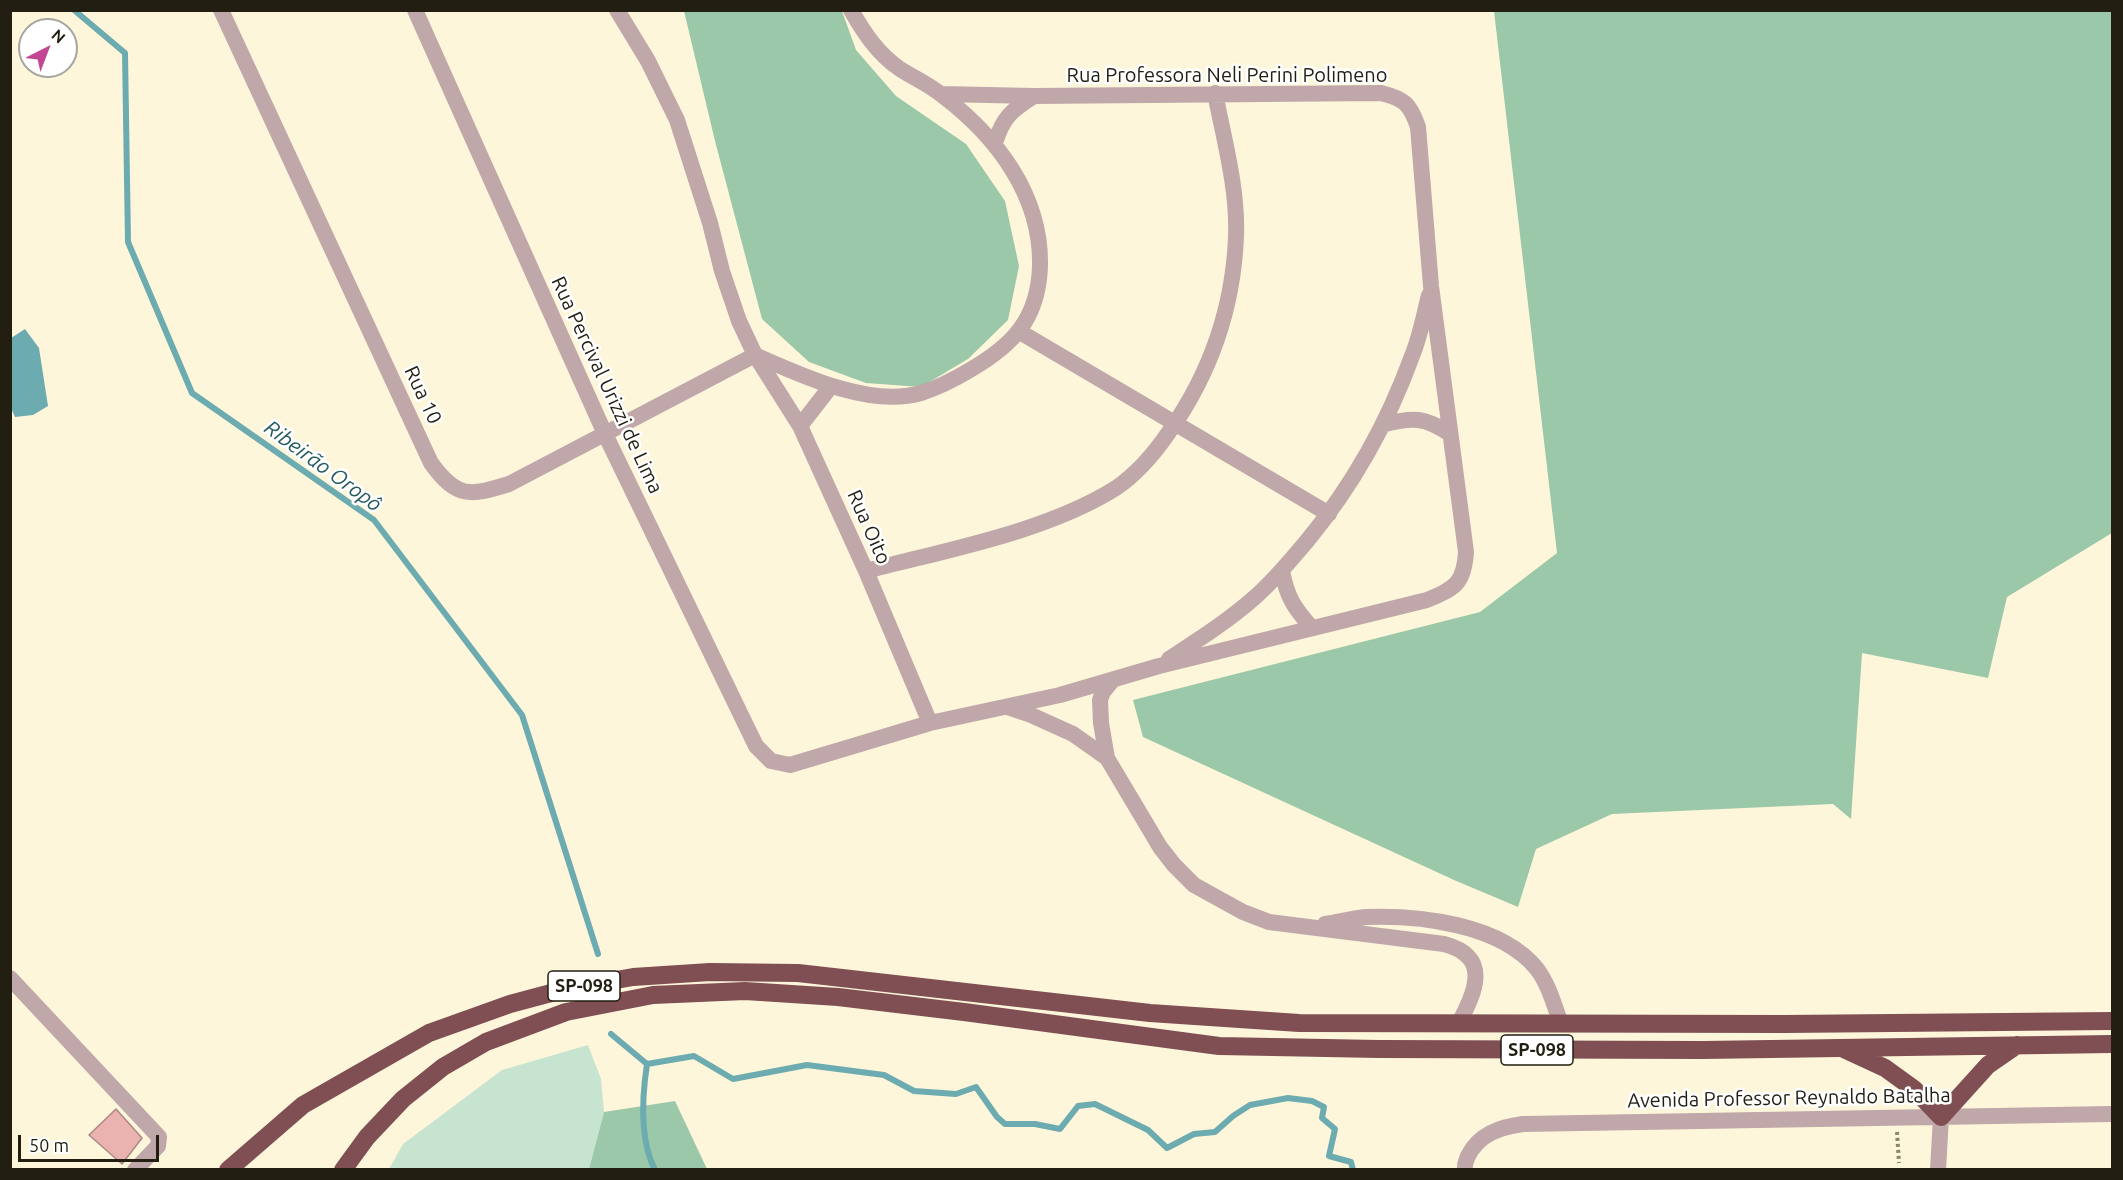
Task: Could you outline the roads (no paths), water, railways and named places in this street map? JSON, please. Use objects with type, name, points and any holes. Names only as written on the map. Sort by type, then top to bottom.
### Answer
[{"type":"highway","name":"SP-098","points":[[228,1170],[303,1105],[429,1034],[510,1004],[566,989],[633,977],[710,972],[798,973],[1150,1013],[1299,1023],[1784,1024],[2112,1021]]},
{"type":"highway","name":"SP-098","points":[[343,1170],[367,1137],[402,1099],[443,1067],[486,1042],[566,1012],[653,995],[745,991],[838,998],[964,1012],[1219,1046],[1693,1050],[2112,1044]]},
{"type":"highway","points":[[1840,1047],[1885,1068],[1914,1089],[1941,1117],[1988,1065],[2017,1045]]},
{"type":"street","name":"Rua 10","points":[[221,10],[431,463],[443,479],[455,488],[470,493],[509,484],[755,355]]},
{"type":"street","name":"Rua Percival Urizzi de Lima","points":[[415,10],[605,434],[756,746],[771,761],[790,765],[930,723]]},
{"type":"street","name":"Rua Oito","points":[[617,10],[648,61],[677,120],[739,321],[755,355],[800,426],[866,571],[930,723]]},
{"type":"street","points":[[755,355],[831,386],[886,396],[920,393],[963,374],[994,356],[1020,332],[1033,307],[1040,280],[1041,245],[1029,203],[1016,177],[995,143],[941,94],[899,68],[884,55],[868,39],[850,10]]},
{"type":"street","points":[[866,571],[1044,522],[1115,488],[1151,458],[1176,423],[1198,386],[1218,339],[1230,285],[1236,237],[1234,191],[1215,93]]},
{"type":"street","name":"Rua Professora Neli Perini Polimeno","points":[[941,94],[1034,96],[1381,93],[1397,97],[1412,110],[1418,127],[1431,286],[1466,552],[1465,566],[1456,586],[1427,600],[1312,628]]},
{"type":"street","points":[[995,143],[1000,127],[1008,114],[1034,96]]},
{"type":"street","points":[[1159,666],[1219,626],[1256,597],[1282,571],[1329,514],[1354,479],[1385,424],[1413,355],[1431,286]]},
{"type":"street","points":[[1020,332],[1329,514]]},
{"type":"street","points":[[800,426],[831,386]]},
{"type":"street","points":[[1385,424],[1416,418],[1438,426],[1450,434]]},
{"type":"street","points":[[930,723],[1112,681],[1159,666],[1312,628],[1290,600],[1285,590],[1282,571]]},
{"type":"street","points":[[1112,681],[1100,700],[1107,758],[1160,847],[1174,866],[1194,885],[1243,912],[1269,922],[1456,947],[1467,956],[1474,967],[1477,980],[1473,996],[1459,1023]]},
{"type":"street","points":[[1006,707],[1031,715],[1073,735],[1107,758]]},
{"type":"street","points":[[1307,928],[1364,917],[1406,917],[1458,924],[1513,948],[1535,967],[1547,983],[1561,1024]]},
{"type":"street","points":[[10,978],[159,1137],[158,1146],[135,1170]]},
{"type":"street","name":"Avenida Professor Reynaldo Batalha","points":[[1465,1170],[1464,1165],[1473,1147],[1485,1135],[1507,1126],[1523,1124],[2112,1114]]},
{"type":"street","points":[[1938,1170],[1941,1117]]},
{"type":"water","points":[[25,329],[39,348],[48,406],[33,415],[15,417],[11,408],[11,338]]},
{"type":"waterway","name":"Ribeirão Oropô","points":[[74,10],[125,53],[128,242],[192,393],[374,520],[522,715],[598,954]]},
{"type":"waterway","name":"Ribeirão Oropô","points":[[611,1034],[647,1064],[643,1104],[644,1132],[655,1170]]},
{"type":"waterway","points":[[647,1064],[694,1056],[733,1079],[807,1065],[884,1075],[914,1091],[956,1094],[976,1087],[997,1117],[1005,1124],[1035,1124],[1060,1129],[1078,1106],[1095,1104],[1148,1130],[1167,1148],[1194,1134],[1215,1132],[1250,1105],[1288,1098],[1312,1101],[1324,1107],[1322,1118],[1335,1129],[1329,1156],[1351,1162],[1353,1170]]}]
